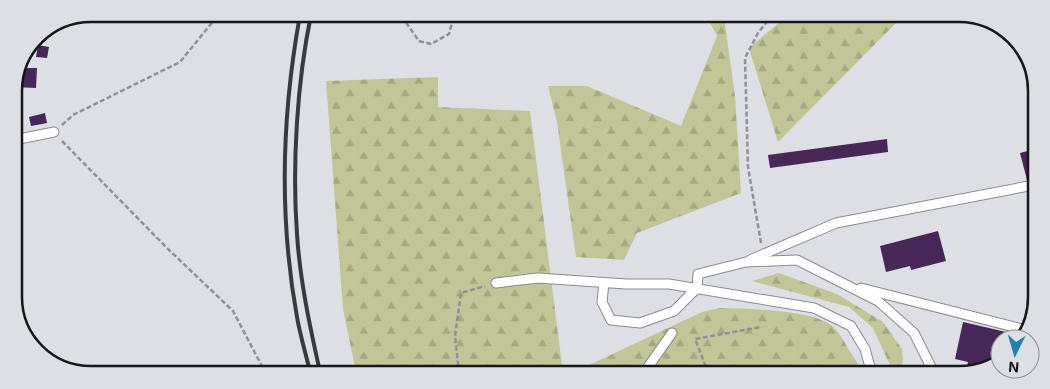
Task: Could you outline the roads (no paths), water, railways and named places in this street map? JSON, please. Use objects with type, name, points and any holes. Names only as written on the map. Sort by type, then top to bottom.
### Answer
[{"type":"lane","points":[[23,138],[54,132]]},
{"type":"lane","points":[[604,282],[602,302],[611,320],[640,323],[674,311],[697,288],[698,274],[746,262],[836,223],[1028,187]]},
{"type":"lane","points":[[746,262],[797,260],[878,301],[914,333],[930,366]]},
{"type":"lane","points":[[496,283],[538,278],[669,284],[814,308],[851,326],[865,348],[870,366]]},
{"type":"lane","points":[[844,283],[1020,328]]},
{"type":"lane","points":[[649,366],[672,333]]},
{"type":"railway","points":[[299,22],[289,90],[286,128],[285,204],[291,280],[298,324],[308,366]]},
{"type":"railway","points":[[310,22],[299,96],[295,180],[298,252],[309,321],[319,366]]}]
